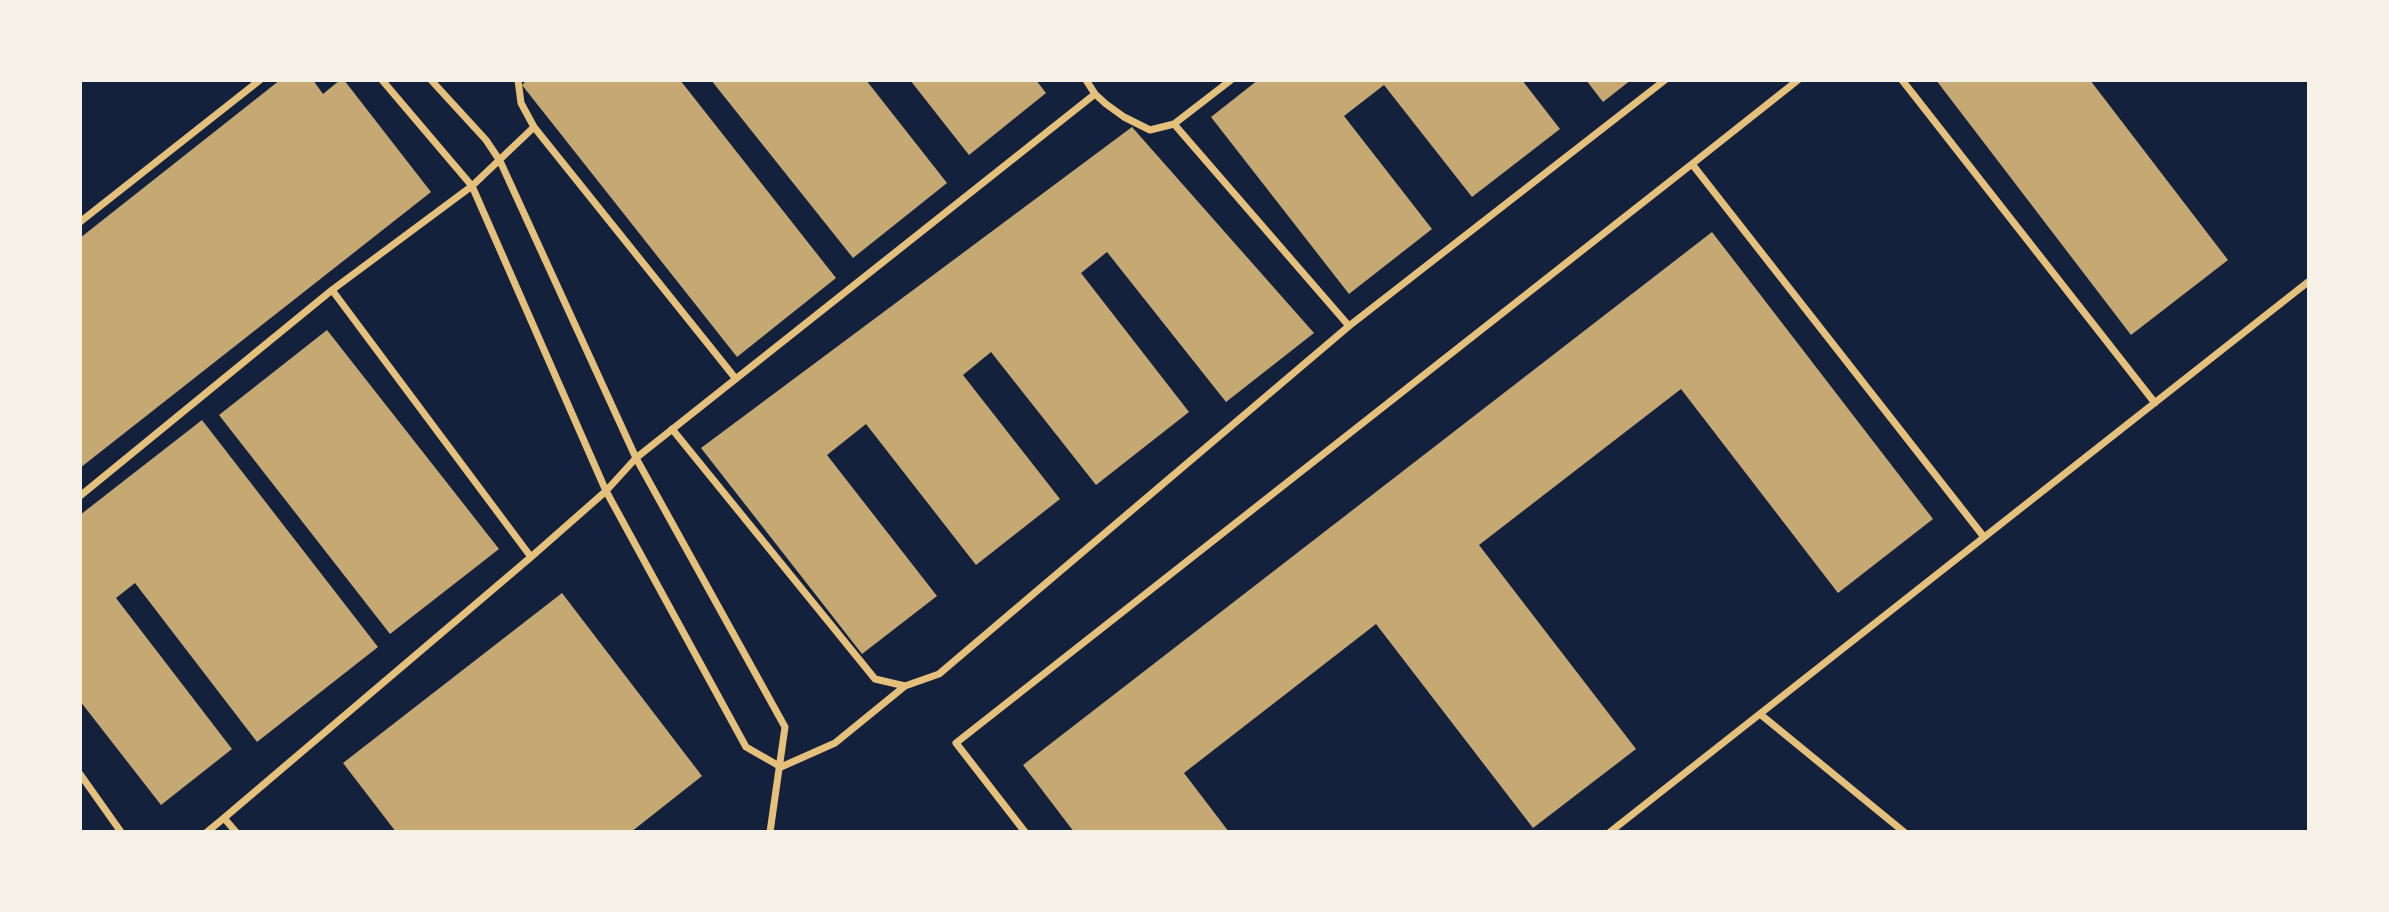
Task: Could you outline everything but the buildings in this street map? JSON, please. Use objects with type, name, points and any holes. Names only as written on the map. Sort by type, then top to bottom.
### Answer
[{"type":"street","points":[[80,222],[260,80]]},
{"type":"street","points":[[382,80],[472,186],[606,491],[746,747],[781,767]]},
{"type":"street","points":[[431,80],[486,141],[500,161],[636,457],[785,727],[770,831]]},
{"type":"street","points":[[518,80],[521,103],[534,127],[736,379]]},
{"type":"street","points":[[1086,80],[1095,94],[1124,117],[1150,130],[1174,124],[1231,80]]},
{"type":"street","points":[[781,767],[835,743],[905,686],[939,674],[1349,326],[1665,80]]},
{"type":"street","points":[[1025,831],[956,743],[1798,80]]},
{"type":"street","points":[[1902,80],[2155,403]]},
{"type":"street","points":[[207,831],[531,557],[606,491],[636,457],[1095,94]]},
{"type":"street","points":[[1174,124],[1349,326]]},
{"type":"street","points":[[80,496],[332,290],[472,186],[534,127]]},
{"type":"street","points":[[1692,164],[1984,537]]},
{"type":"street","points":[[1610,831],[2308,282]]},
{"type":"street","points":[[332,290],[531,557]]},
{"type":"street","points":[[672,429],[875,678],[905,686]]},
{"type":"street","points":[[1760,714],[1904,831]]},
{"type":"street","points":[[80,774],[121,831]]},
{"type":"street","points":[[224,818],[236,831]]}]
